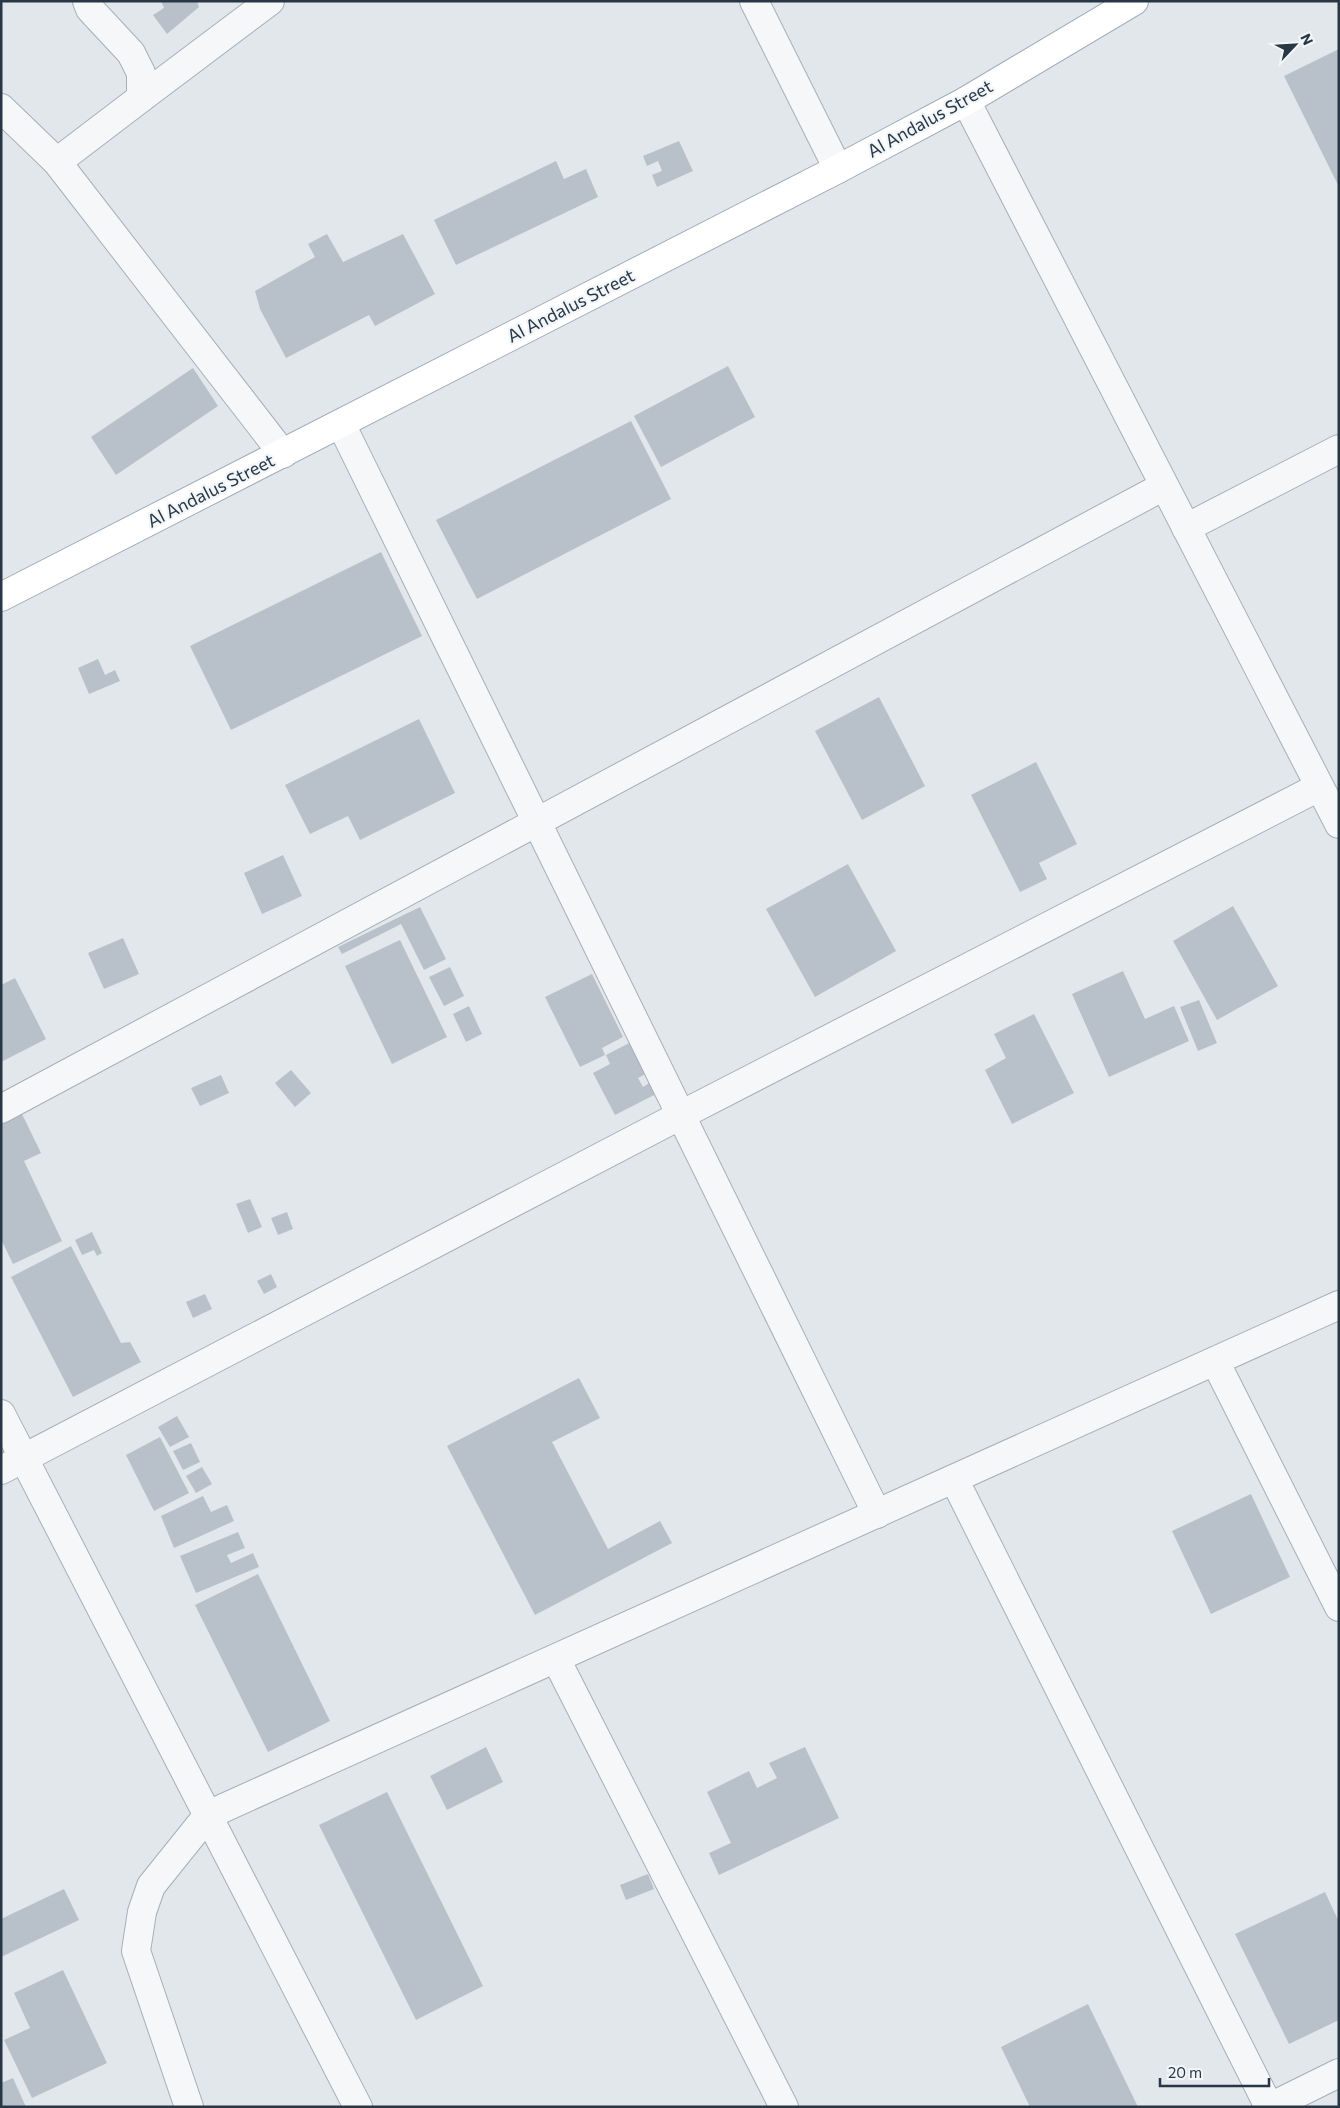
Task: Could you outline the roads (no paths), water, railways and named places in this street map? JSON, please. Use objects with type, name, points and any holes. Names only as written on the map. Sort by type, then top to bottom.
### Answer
[{"type":"main road","name":"Al Andalus Street","points":[[1,597],[838,169],[966,101],[1134,1]]},
{"type":"street","points":[[87,1],[90,9],[131,52],[141,73],[141,98]]},
{"type":"street","points":[[57,162],[270,1]]},
{"type":"street","points":[[754,1],[838,169]]},
{"type":"street","points":[[966,101],[1339,824]]},
{"type":"street","points":[[2,109],[57,162],[283,454]]},
{"type":"street","points":[[342,424],[877,1514]]},
{"type":"street","points":[[1186,528],[1339,450]]},
{"type":"street","points":[[1,1109],[1164,486]]},
{"type":"street","points":[[13,1464],[681,1115],[1319,787]]},
{"type":"street","points":[[189,2107],[136,1951],[142,1912],[151,1886],[208,1816],[1339,1305]]},
{"type":"street","points":[[1216,1361],[1339,1606]]},
{"type":"street","points":[[1,1414],[13,1464],[208,1816],[358,2107]]},
{"type":"street","points":[[954,1479],[1269,2107],[1339,2073]]},
{"type":"street","points":[[556,1659],[784,2107]]}]
